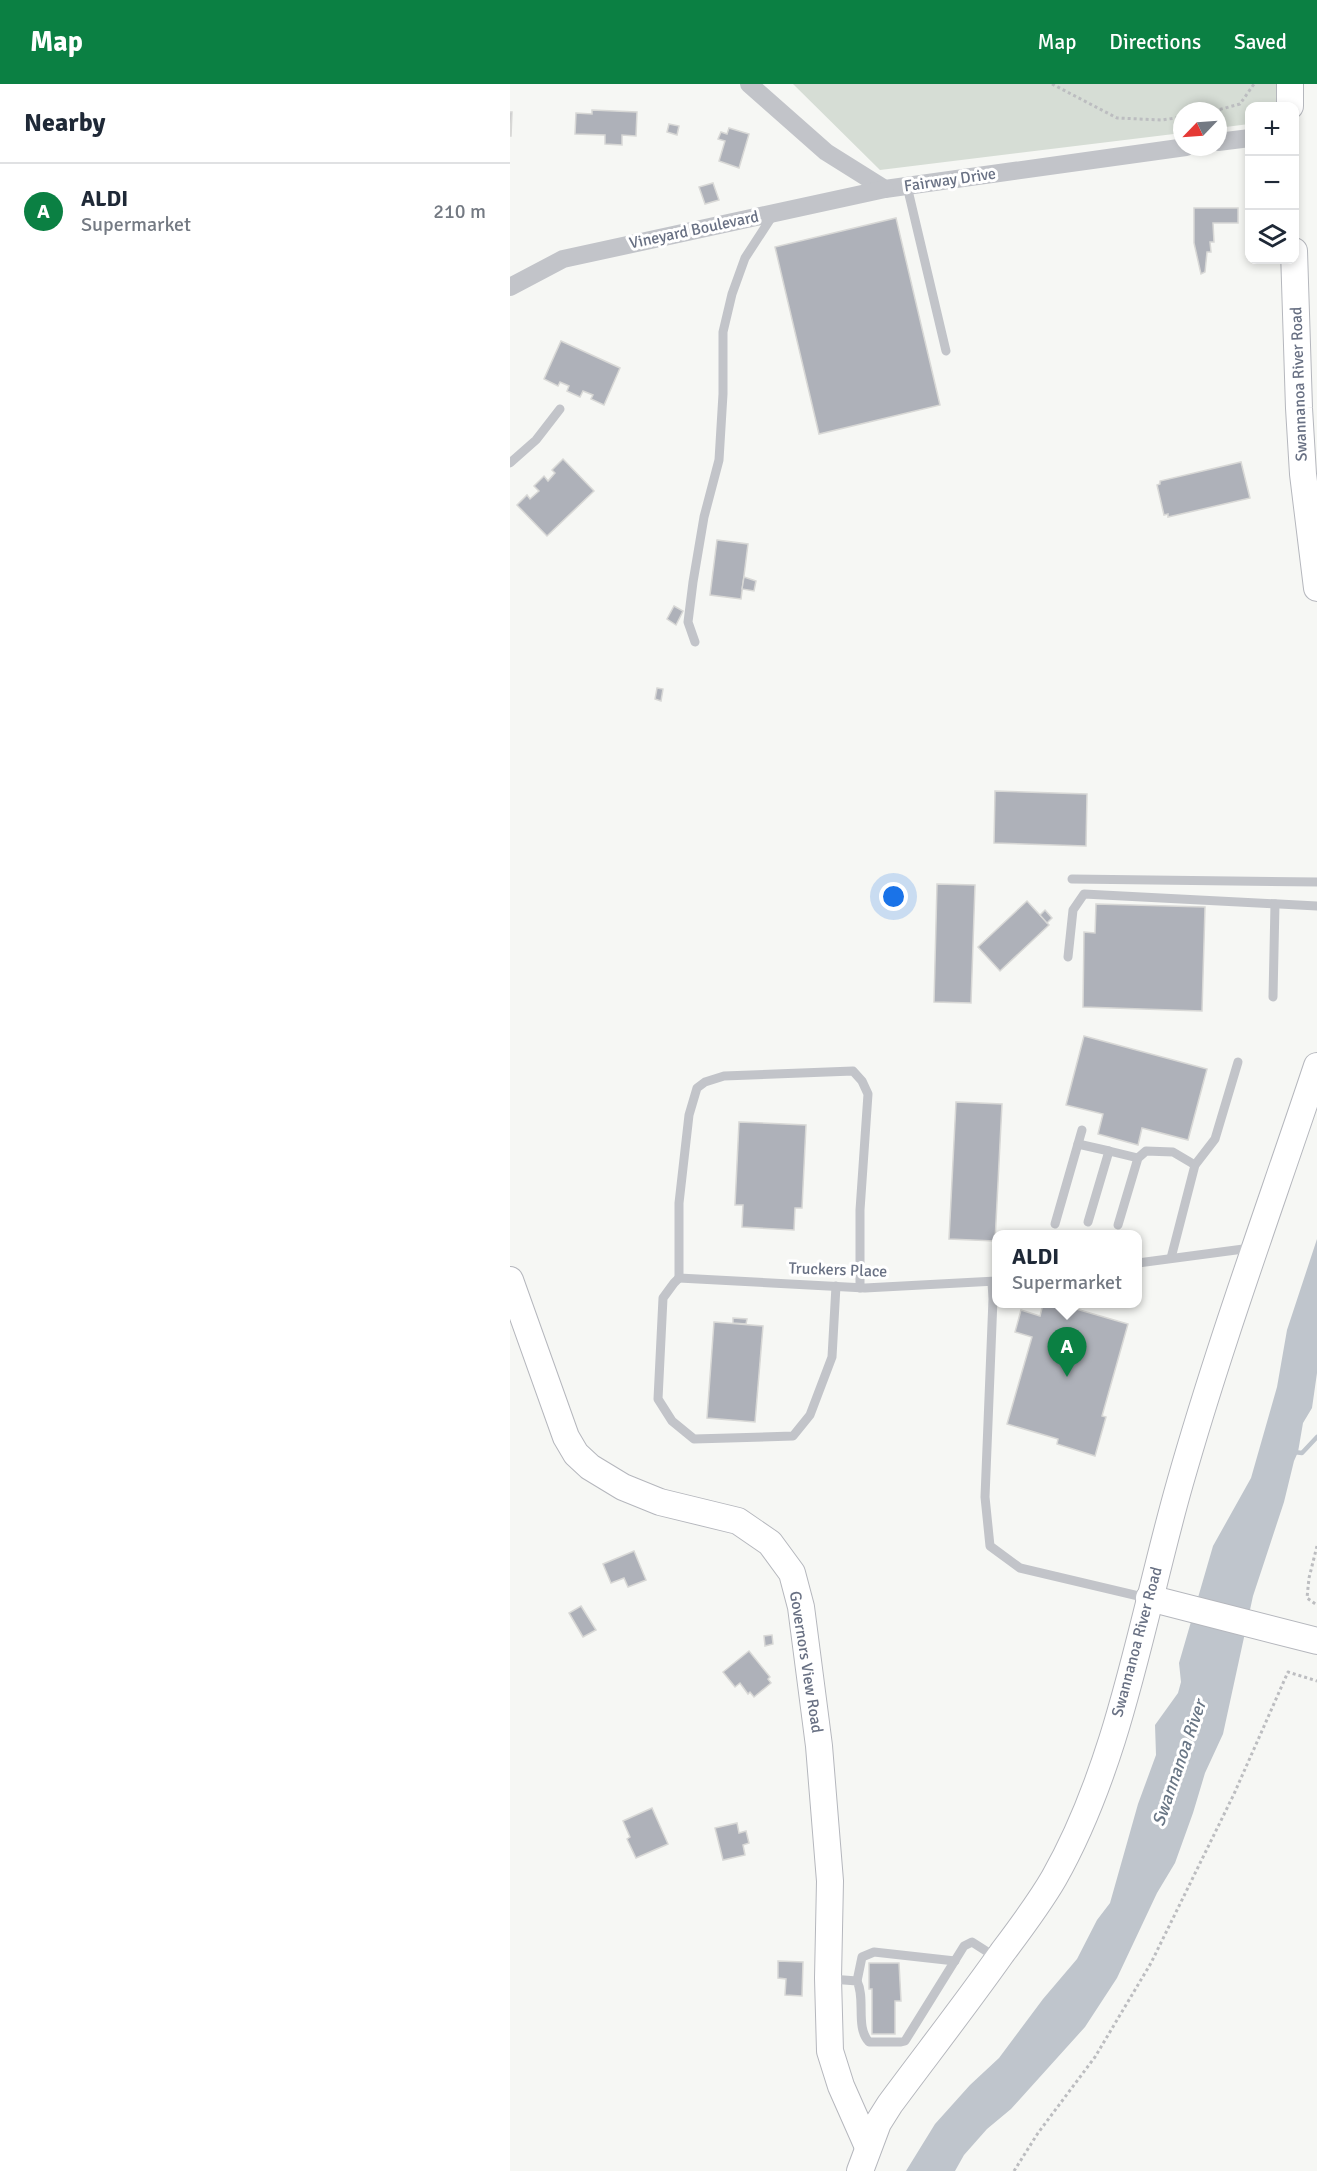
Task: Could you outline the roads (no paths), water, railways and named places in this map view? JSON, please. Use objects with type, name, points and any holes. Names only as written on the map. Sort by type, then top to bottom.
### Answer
[{"type":"main road","points":[[1290,84],[1290,102]]},
{"type":"main road","name":"Swannanoa River Road","points":[[1294,264],[1302,463],[1317,588]]},
{"type":"main road","name":"Swannanoa River Road","points":[[860,2171],[878,2123],[1054,1878],[1084,1816],[1111,1741],[1132,1670],[1149,1598],[1212,1373],[1317,1066]]},
{"type":"main road","name":"Governors View Road","points":[[510,1280],[566,1437],[576,1454],[590,1467],[641,1495],[660,1502],[738,1521],[770,1543],[792,1573],[801,1607],[819,1746],[830,1881],[828,1978],[830,2051],[841,2086],[868,2147]]},
{"type":"main road","points":[[1149,1598],[1317,1641]]},
{"type":"street","name":"Fairway Drive","points":[[749,84],[826,152],[885,189],[1173,149]]},
{"type":"street","points":[[1227,141],[1245,139]]},
{"type":"street","name":"Vineyard Boulevard","points":[[510,287],[563,259],[885,189]]},
{"type":"lane","points":[[907,186],[946,351]]},
{"type":"lane","points":[[695,642],[688,622],[704,517],[719,460],[723,394],[723,332],[732,294],[745,258],[774,213]]},
{"type":"lane","points":[[510,463],[536,440],[560,409]]},
{"type":"lane","points":[[1072,879],[1317,882]]},
{"type":"lane","points":[[1068,957],[1073,910],[1084,894],[1317,906]]},
{"type":"lane","points":[[1273,997],[1275,904]]},
{"type":"lane","points":[[1171,1258],[1195,1165],[1215,1139],[1238,1062]]},
{"type":"lane","points":[[836,1286],[832,1357],[810,1415],[793,1436],[694,1438],[672,1421],[658,1399],[663,1298],[679,1278],[679,1203],[689,1115],[697,1088],[705,1082],[724,1076],[853,1071],[862,1081],[868,1094],[860,1210],[860,1288]]},
{"type":"lane","points":[[1055,1224],[1082,1130]]},
{"type":"lane","points":[[1078,1144],[1138,1158]]},
{"type":"lane","points":[[1118,1225],[1138,1158],[1146,1150],[1173,1152],[1195,1165]]},
{"type":"lane","points":[[1088,1222],[1109,1151]]},
{"type":"lane","points":[[1142,1262],[1256,1247]]},
{"type":"lane","name":"Truckers Place","points":[[679,1278],[860,1288],[992,1282]]},
{"type":"lane","points":[[993,1308],[985,1497],[990,1546],[1020,1568],[1149,1598]]},
{"type":"lane","points":[[954,1961],[874,1952],[862,1957],[857,1981],[861,1989],[863,2035],[869,2042],[905,2041],[964,1946],[972,1942],[998,1959]]},
{"type":"lane","points":[[828,1978],[857,1981]]},
{"type":"water","name":"Swannanoa River","points":[[1317,1239],[1317,1373],[1312,1408],[1303,1423],[1298,1452],[1284,1502],[1253,1596],[1223,1734],[1205,1773],[1175,1863],[1157,1893],[1117,1978],[1085,2027],[1011,2109],[987,2129],[964,2155],[955,2171],[906,2171],[935,2124],[970,2085],[999,2058],[1043,1999],[1077,1959],[1097,1920],[1110,1903],[1138,1804],[1156,1755],[1155,1725],[1178,1693],[1181,1682],[1179,1663],[1213,1546],[1251,1478],[1277,1387],[1287,1330]]},
{"type":"waterway","points":[[1294,1452],[1302,1453],[1317,1437]]},
{"type":"place","name":"ALDI","points":[[1067,1377]]}]
